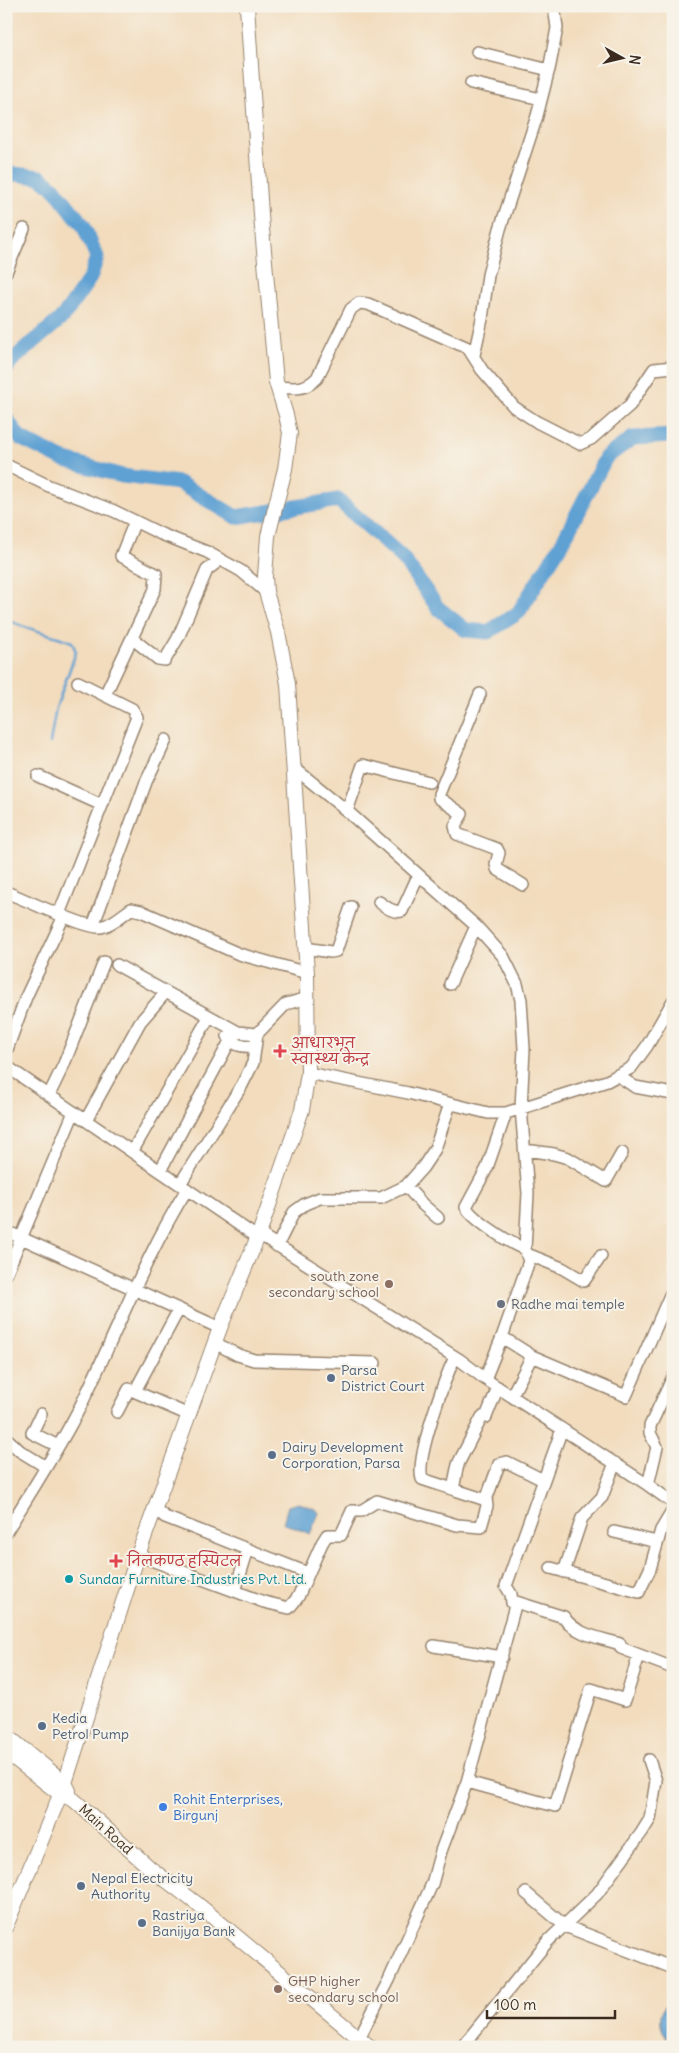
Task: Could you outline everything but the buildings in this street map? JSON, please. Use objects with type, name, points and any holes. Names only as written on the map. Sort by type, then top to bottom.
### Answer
[{"type":"main road","points":[[6,1926],[62,1788],[138,1555],[220,1328],[258,1236],[302,1110],[308,1073],[307,973],[288,684],[278,632],[266,592],[265,576],[268,536],[285,469],[290,433],[277,387],[262,229],[246,6]]},
{"type":"main road","name":"Main Road","points":[[6,1735],[74,1800],[150,1868],[196,1903],[365,2042]]},
{"type":"main road","name":"Main Road","points":[[6,1752],[62,1788]]},
{"type":"street","points":[[474,356],[482,319],[488,275],[500,229],[549,70],[557,28],[554,6]]},
{"type":"street","points":[[477,52],[549,70]]},
{"type":"street","points":[[471,83],[541,99]]},
{"type":"street","points":[[6,272],[24,228]]},
{"type":"street","points":[[277,387],[300,388],[309,386],[317,378],[351,309],[359,303],[368,304],[468,348],[482,370],[514,407],[537,422],[580,444],[591,440],[630,405],[647,376],[654,368],[673,367]]},
{"type":"street","points":[[6,465],[49,486],[207,552],[241,571],[266,592]]},
{"type":"street","points":[[105,695],[155,589],[156,574],[120,556],[135,521]]},
{"type":"street","points":[[133,639],[158,659],[165,660],[178,638],[206,570],[220,560]]},
{"type":"street","points":[[6,1052],[26,997],[62,915],[102,805],[137,717],[132,709],[78,682]]},
{"type":"street","points":[[480,694],[439,798],[462,814],[455,826],[457,834],[496,849],[499,853],[496,864],[497,869],[523,885]]},
{"type":"street","points":[[93,926],[146,782],[166,740]]},
{"type":"street","points":[[346,811],[363,765],[429,782]]},
{"type":"street","points":[[293,767],[346,811],[476,926],[503,956],[517,984],[521,1000],[524,1049],[521,1108],[528,1193],[526,1251],[529,1261],[485,1379]]},
{"type":"street","points":[[38,776],[102,805]]},
{"type":"street","points":[[379,902],[390,910],[402,911],[418,876]]},
{"type":"street","points":[[6,892],[80,923],[99,927],[108,925],[131,909],[141,911],[239,954],[307,973]]},
{"type":"street","points":[[305,948],[331,952],[336,950],[351,907]]},
{"type":"street","points":[[450,984],[476,926]]},
{"type":"street","points":[[49,1095],[64,1064],[104,962]]},
{"type":"street","points":[[117,965],[221,1023],[244,1047],[254,1046]]},
{"type":"street","points":[[86,1120],[140,1022],[166,992]]},
{"type":"street","points":[[6,1532],[46,1467],[77,1411],[134,1288],[184,1187],[242,1085],[252,1063],[257,1034],[286,1004],[308,998]]},
{"type":"street","points":[[308,1073],[408,1093],[488,1113],[506,1113],[607,1081],[631,1068],[647,1046],[673,1001]]},
{"type":"street","points":[[132,1152],[210,1017]]},
{"type":"street","points":[[234,1036],[257,1034]]},
{"type":"street","points":[[160,1171],[234,1036]]},
{"type":"street","points":[[6,1066],[258,1236],[455,1357],[485,1379],[512,1395],[673,1503]]},
{"type":"street","points":[[617,1075],[635,1087],[673,1094]]},
{"type":"street","points":[[277,1246],[294,1212],[305,1204],[320,1198],[382,1198],[406,1186],[423,1167],[435,1149],[450,1104]]},
{"type":"street","points":[[6,1274],[74,1112]]},
{"type":"street","points":[[506,1113],[500,1136],[487,1168],[466,1207],[472,1214],[514,1245],[584,1281],[601,1256]]},
{"type":"street","points":[[525,1150],[568,1158],[606,1181],[622,1152]]},
{"type":"street","points":[[406,1186],[438,1218]]},
{"type":"street","points":[[6,1231],[220,1328]]},
{"type":"street","points":[[502,1337],[532,1356],[626,1396],[671,1293]]},
{"type":"street","points":[[134,1391],[179,1309]]},
{"type":"street","points":[[215,1343],[238,1355],[254,1360],[375,1363]]},
{"type":"street","points":[[512,1395],[532,1356]]},
{"type":"street","points":[[455,1357],[444,1382],[422,1458],[421,1476],[422,1479],[486,1500]]},
{"type":"street","points":[[648,1485],[656,1454],[650,1426],[673,1377]]},
{"type":"street","points":[[453,1489],[458,1464],[482,1417],[486,1417],[498,1387]]},
{"type":"street","points":[[117,1412],[129,1389],[189,1415]]},
{"type":"street","points":[[41,1414],[32,1432],[58,1446]]},
{"type":"street","points":[[562,1429],[506,1586],[511,1594],[512,1603],[516,1602],[564,1617],[568,1624],[577,1630],[620,1644],[621,1648],[673,1668]]},
{"type":"street","points":[[6,1438],[46,1467]]},
{"type":"street","points":[[138,1555],[264,1602],[289,1608],[298,1597],[327,1535],[341,1535],[352,1511],[361,1511],[377,1501],[457,1525],[481,1527],[487,1506],[486,1500],[499,1464],[507,1462],[543,1480]]},
{"type":"street","points":[[564,1572],[582,1518],[602,1497],[615,1463]]},
{"type":"street","points":[[155,1508],[165,1517],[308,1573]]},
{"type":"street","points":[[551,1568],[639,1592],[650,1569],[661,1530],[673,1510]]},
{"type":"street","points":[[614,1532],[657,1542]]},
{"type":"street","points":[[234,1591],[248,1549]]},
{"type":"street","points":[[365,2042],[389,1980],[432,1884],[444,1843],[467,1782],[516,1602]]},
{"type":"street","points":[[434,1646],[502,1656]]},
{"type":"street","points":[[467,1782],[554,1806],[591,1689],[625,1700],[639,1655]]},
{"type":"street","points":[[462,2047],[548,1941],[597,1894],[642,1832],[650,1819],[656,1782],[649,1760]]},
{"type":"street","points":[[526,1893],[565,1926],[673,1968]]},
{"type":"water","points":[[299,1503],[316,1509],[319,1513],[310,1534],[283,1523],[288,1506]]},
{"type":"water","points":[[673,1997],[673,2044],[661,2027],[661,2014],[667,2002]]},
{"type":"waterway","points":[[6,177],[14,174],[40,177],[53,187],[83,225],[97,257],[90,278],[63,317],[10,362],[6,370]]},
{"type":"waterway","points":[[6,418],[20,438],[62,459],[122,476],[179,483],[236,517],[338,500],[402,557],[438,608],[466,630],[488,632],[518,613],[562,543],[606,457],[633,438],[673,436]]},
{"type":"waterway","points":[[6,619],[72,642],[76,652],[56,708],[50,743]]},
{"type":"place","name":"आधारभूत स्वास्थ्य केन्द्र","points":[[280,1051]]},
{"type":"place","name":"south zone secondary school","points":[[389,1284]]},
{"type":"place","name":"Radhe mai temple","points":[[501,1304]]},
{"type":"place","name":"Parsa District Court","points":[[331,1378]]},
{"type":"place","name":"Dairy Development Corporation, Parsa","points":[[272,1455]]},
{"type":"place","name":"निलकण्ठ हस्पिटल","points":[[116,1561]]},
{"type":"place","name":"Sundar Furniture Industries Pvt. Ltd.","points":[[69,1579]]},
{"type":"place","name":"Kedia Petrol Pump","points":[[42,1726]]},
{"type":"place","name":"Rohit Enterprises, Birgunj","points":[[163,1807]]},
{"type":"place","name":"Nepal Electricity Authority","points":[[81,1886]]},
{"type":"place","name":"Rastriya Banijya Bank","points":[[142,1923]]},
{"type":"place","name":"GHP higher secondary school","points":[[278,1989]]}]
